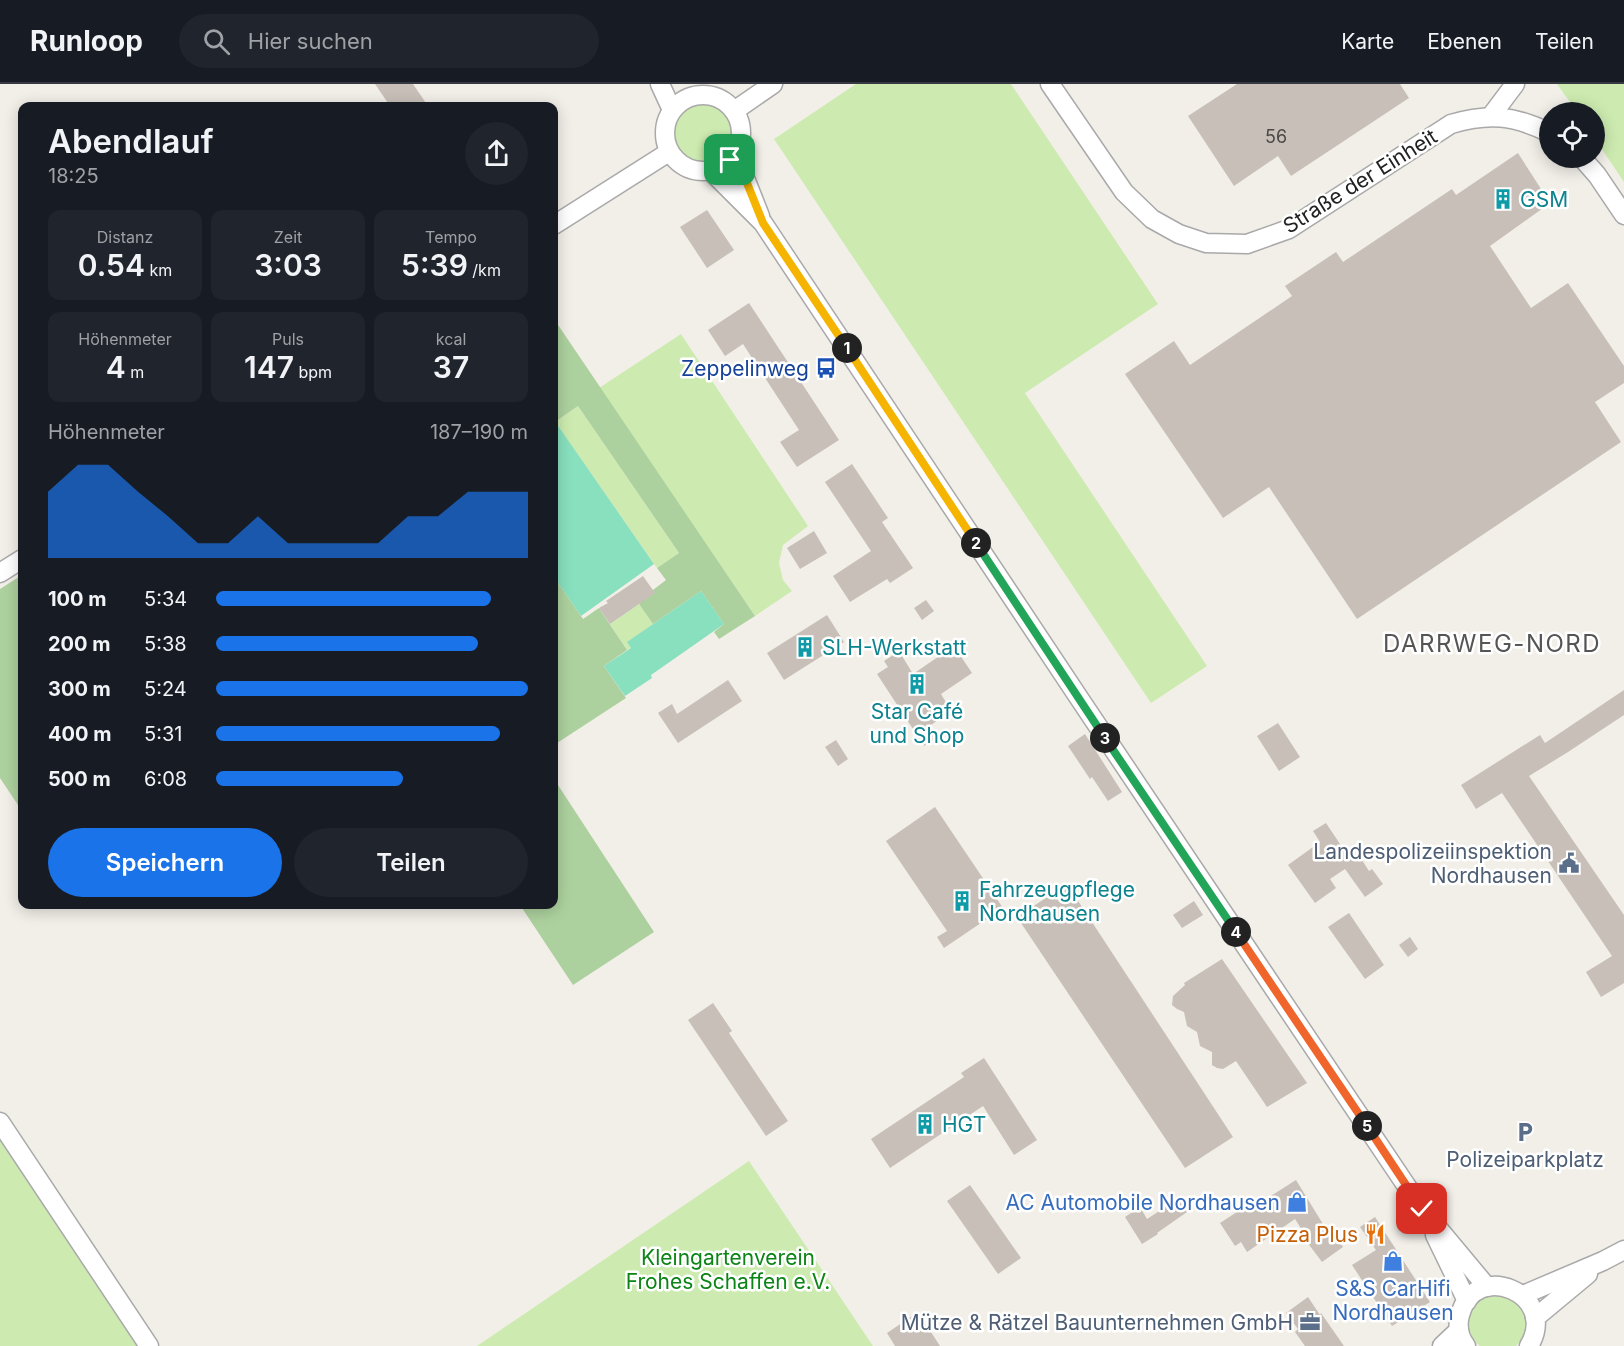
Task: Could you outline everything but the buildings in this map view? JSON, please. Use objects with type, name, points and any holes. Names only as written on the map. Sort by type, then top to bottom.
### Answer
[{"type":"street","points":[[660,84],[672,110]]},
{"type":"street","points":[[734,111],[773,84]]},
{"type":"street","name":"Straße der Einheit","points":[[1050,84],[1124,192],[1152,219],[1179,234],[1206,243],[1247,244],[1289,230],[1450,124],[1491,116],[1524,122],[1539,128]]},
{"type":"street","points":[[1491,116],[1515,84]]},
{"type":"street","points":[[690,89],[715,96],[726,102],[740,121],[740,143],[735,153],[721,167],[711,171],[687,168],[677,162],[665,142],[664,130],[667,119],[672,110],[686,98],[690,89]]},
{"type":"street","points":[[558,222],[669,152]]},
{"type":"street","points":[[735,153],[763,223]]},
{"type":"street","points":[[1591,168],[1624,215]]},
{"type":"street","points":[[711,171],[763,223],[1422,1209],[1487,1287]]},
{"type":"street","points":[[0,573],[18,562]]},
{"type":"street","points":[[0,1122],[148,1346]]},
{"type":"street","points":[[1422,1209],[1467,1300]]},
{"type":"street","points":[[1522,1295],[1604,1261],[1624,1250]]},
{"type":"street","points":[[1535,1318],[1604,1261]]},
{"type":"street","points":[[1442,1346],[1462,1338],[1459,1320],[1461,1310],[1473,1294],[1487,1287],[1507,1287],[1522,1295],[1531,1307],[1535,1318],[1533,1343]]},
{"type":"green space","points":[[856,84],[1011,84],[1158,304],[1025,393],[1207,666],[1151,703],[774,139]]},
{"type":"green space","points":[[1557,84],[1624,84],[1624,182],[1605,154],[1605,102],[1570,102]]},
{"type":"green space","points":[[697,102],[709,102],[726,111],[733,122],[735,134],[733,146],[726,157],[709,166],[697,166],[685,161],[676,152],[671,140],[671,128],[676,116],[685,107]]},
{"type":"green space","points":[[558,325],[755,616],[719,639],[714,632],[724,624],[701,591],[653,624],[639,604],[666,580],[657,568],[679,553],[578,406],[558,420]]},
{"type":"green space","points":[[681,334],[808,526],[783,545],[779,563],[783,580],[792,591],[755,616],[599,388]]},
{"type":"green space","points":[[578,406],[679,553],[657,568],[558,426],[558,420]]},
{"type":"green space","points":[[558,426],[654,564],[581,616],[558,583]]},
{"type":"green space","points":[[18,578],[18,805],[0,778],[0,589]]},
{"type":"green space","points":[[558,583],[583,619],[599,608],[627,650],[604,666],[626,698],[558,742]]},
{"type":"green space","points":[[701,591],[724,624],[625,696],[604,666],[631,648],[627,642]]},
{"type":"green space","points":[[639,604],[653,624],[628,642],[631,648],[627,650],[610,624]]},
{"type":"green space","points":[[558,785],[654,932],[573,985],[523,909],[558,909]]},
{"type":"green space","points":[[0,1137],[139,1346],[0,1346]]},
{"type":"green space","name":"Kleingartenverein Frohes Schaffen e.V.","points":[[749,1161],[873,1346],[477,1346]]},
{"type":"green space","points":[[1499,1294],[1513,1299],[1521,1307],[1527,1324],[1524,1336],[1516,1346],[1480,1346],[1469,1329],[1471,1310],[1482,1298]]},
{"type":"place","name":"GSM","points":[[1503,199]]},
{"type":"place","name":"Zeppelinweg","points":[[826,368]]},
{"type":"place","name":"SLH-Werkstatt","points":[[805,647]]},
{"type":"place","name":"Star Café und Shop","points":[[917,684]]},
{"type":"place","name":"Landespolizeiinspektion Nordhausen","points":[[1569,863]]},
{"type":"place","name":"Fahrzeugpflege Nordhausen","points":[[962,901]]},
{"type":"place","name":"HGT","points":[[925,1124]]},
{"type":"place","name":"Polizeiparkplatz","points":[[1525,1132]]},
{"type":"place","name":"AC Automobile Nordhausen","points":[[1297,1202]]},
{"type":"place","name":"Pizza Plus","points":[[1375,1234]]},
{"type":"place","name":"S&S CarHifi Nordhausen","points":[[1393,1261]]},
{"type":"place","name":"Mütze & Rätzel Bauunternehmen GmbH","points":[[1310,1322]]},
{"type":"district","name":"DARRWEG-NORD","points":[[1492,643]]},
{"type":"route","points":[[730,160],[735,153],[763,223],[1422,1209]]}]
